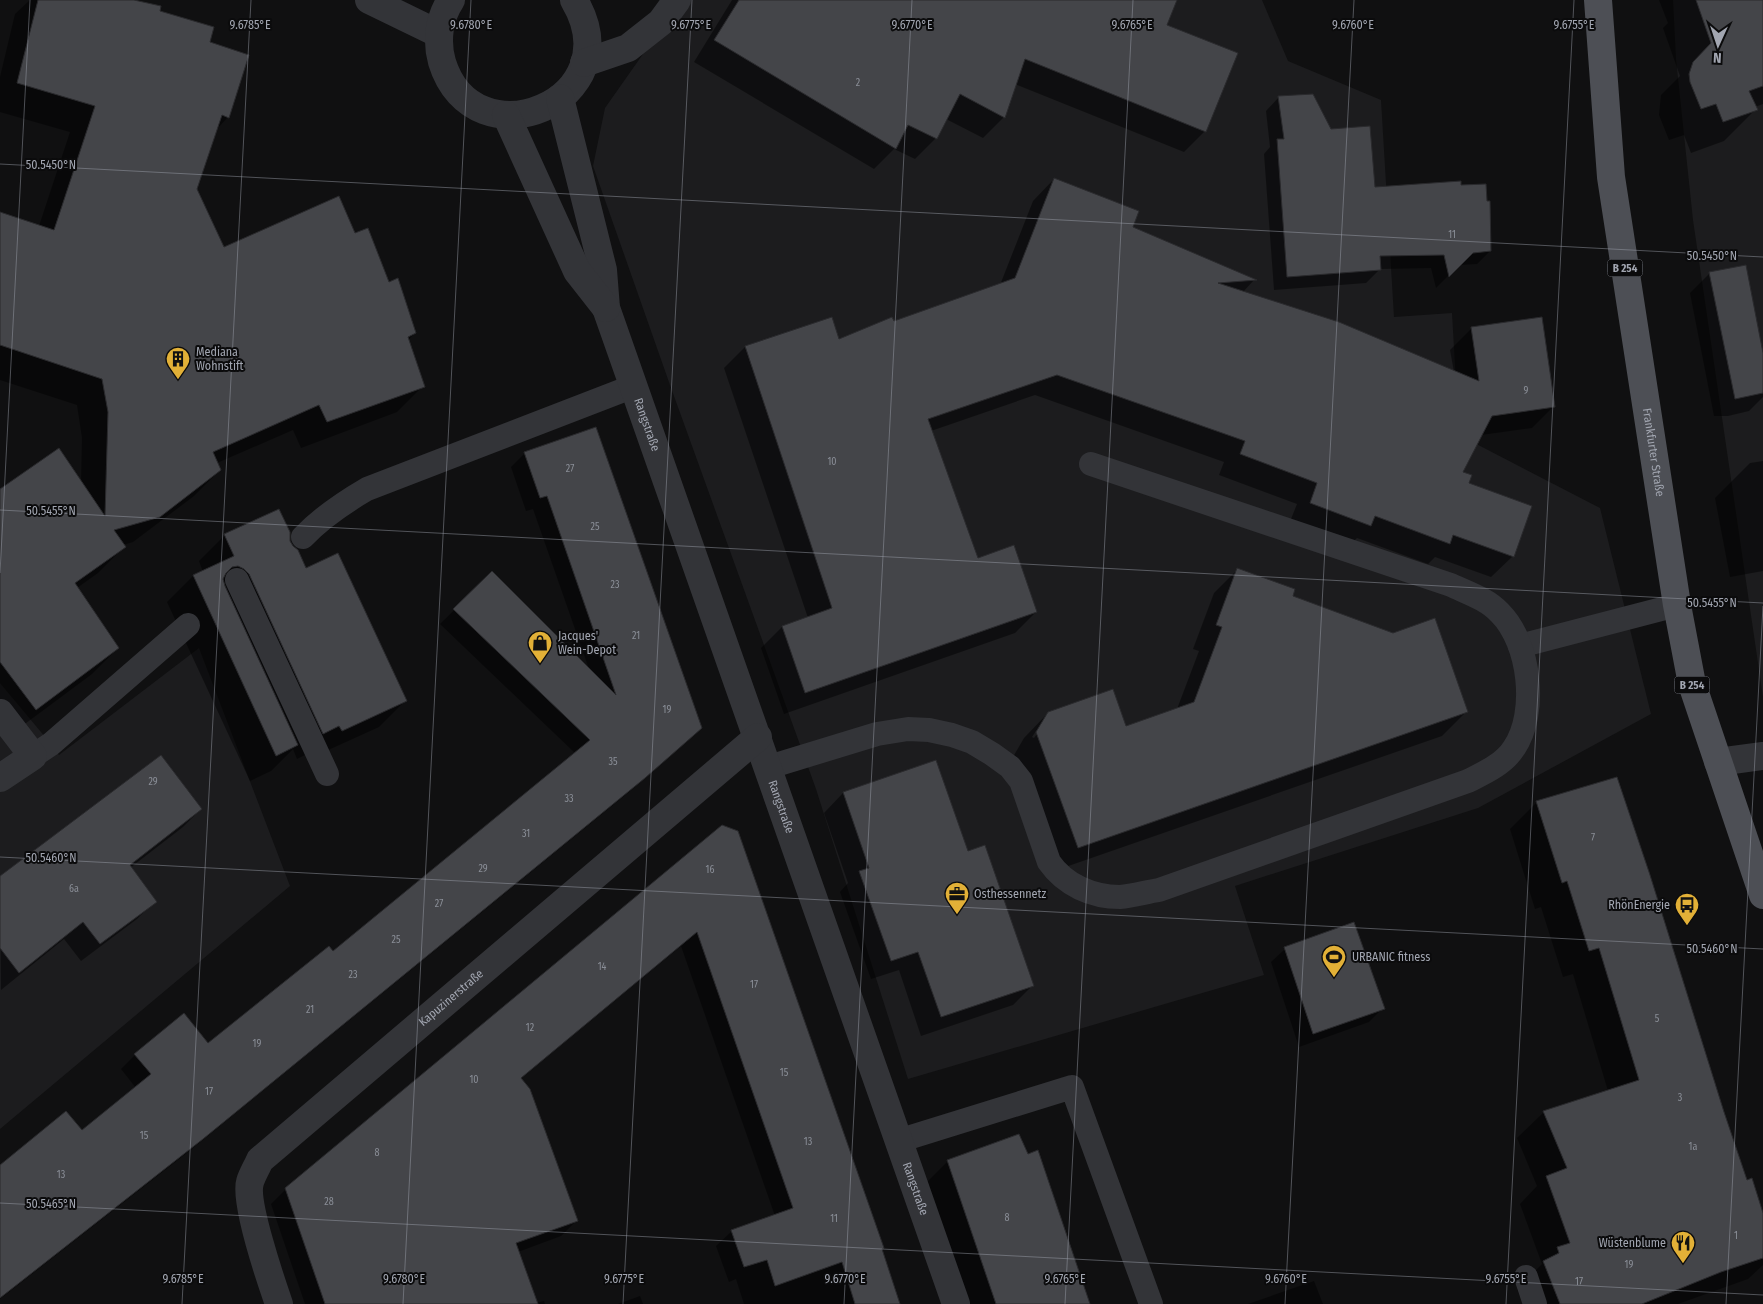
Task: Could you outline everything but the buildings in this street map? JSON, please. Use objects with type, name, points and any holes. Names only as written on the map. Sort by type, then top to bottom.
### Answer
[{"type":"main road","name":"Frankfurter Straße","points":[[1598,0],[1611,177],[1677,605],[1692,684],[1763,895]]},
{"type":"street","points":[[369,0],[439,34]]},
{"type":"street","points":[[451,0],[442,18],[439,34],[439,53],[445,71],[455,88],[469,102],[487,110],[506,115],[525,114],[544,108],[560,98],[574,82],[584,63],[587,46],[586,27],[574,0]]},
{"type":"street","points":[[584,63],[628,48],[661,22],[677,0]]},
{"type":"street","name":"Rangstraße","points":[[560,98],[603,270],[606,308],[956,1304]]},
{"type":"street","name":"Rangstraße","points":[[506,115],[578,271],[606,308]]},
{"type":"street","points":[[0,713],[33,756],[0,778]]},
{"type":"street","name":"Kapuzinerstraße","points":[[277,1303],[252,1213],[250,1197],[250,1183],[260,1160],[758,737]]},
{"type":"street","points":[[1718,762],[1763,756]]},
{"type":"lane","points":[[303,537],[338,506],[367,489],[634,386]]},
{"type":"lane","points":[[768,767],[878,734],[908,729],[929,730],[972,742],[1010,767],[1021,781],[1049,862],[1057,873],[1070,884],[1086,891],[1120,897],[1141,894],[1178,883],[1468,781],[1488,771],[1513,750],[1521,736],[1527,718],[1529,699],[1527,674],[1520,646],[1511,627],[1501,613],[1490,604],[1451,585],[1092,464]]},
{"type":"lane","points":[[237,580],[327,774]]},
{"type":"lane","points":[[1520,646],[1677,605]]},
{"type":"lane","points":[[33,756],[51,744],[188,625]]},
{"type":"lane","points":[[898,1140],[1072,1087],[1152,1304]]},
{"type":"lane","points":[[1526,1277],[1535,1304]]},
{"type":"shaded area","points":[[681,0],[1262,0],[1288,61],[1381,100],[1394,317],[1452,313],[1456,382],[1434,422],[1600,508],[1651,714],[1478,808],[1235,886],[1264,975],[908,1079],[816,789],[593,166],[605,108]]},
{"type":"shaded area","points":[[1673,0],[1763,0],[1763,697],[1693,220],[1676,59]]},
{"type":"shaded area","points":[[199,648],[290,886],[0,1129],[0,683],[59,755]]},
{"type":"place","name":"Mediana Wohnstift","points":[[178,380]]},
{"type":"place","name":"Jacques' Wein-Depot","points":[[540,664]]},
{"type":"place","name":"Osthessennetz","points":[[957,915]]},
{"type":"place","name":"RhönEnergie","points":[[1687,926]]},
{"type":"place","name":"URBANIC fitness","points":[[1334,978]]},
{"type":"place","name":"Wüstenblume","points":[[1683,1264]]}]
